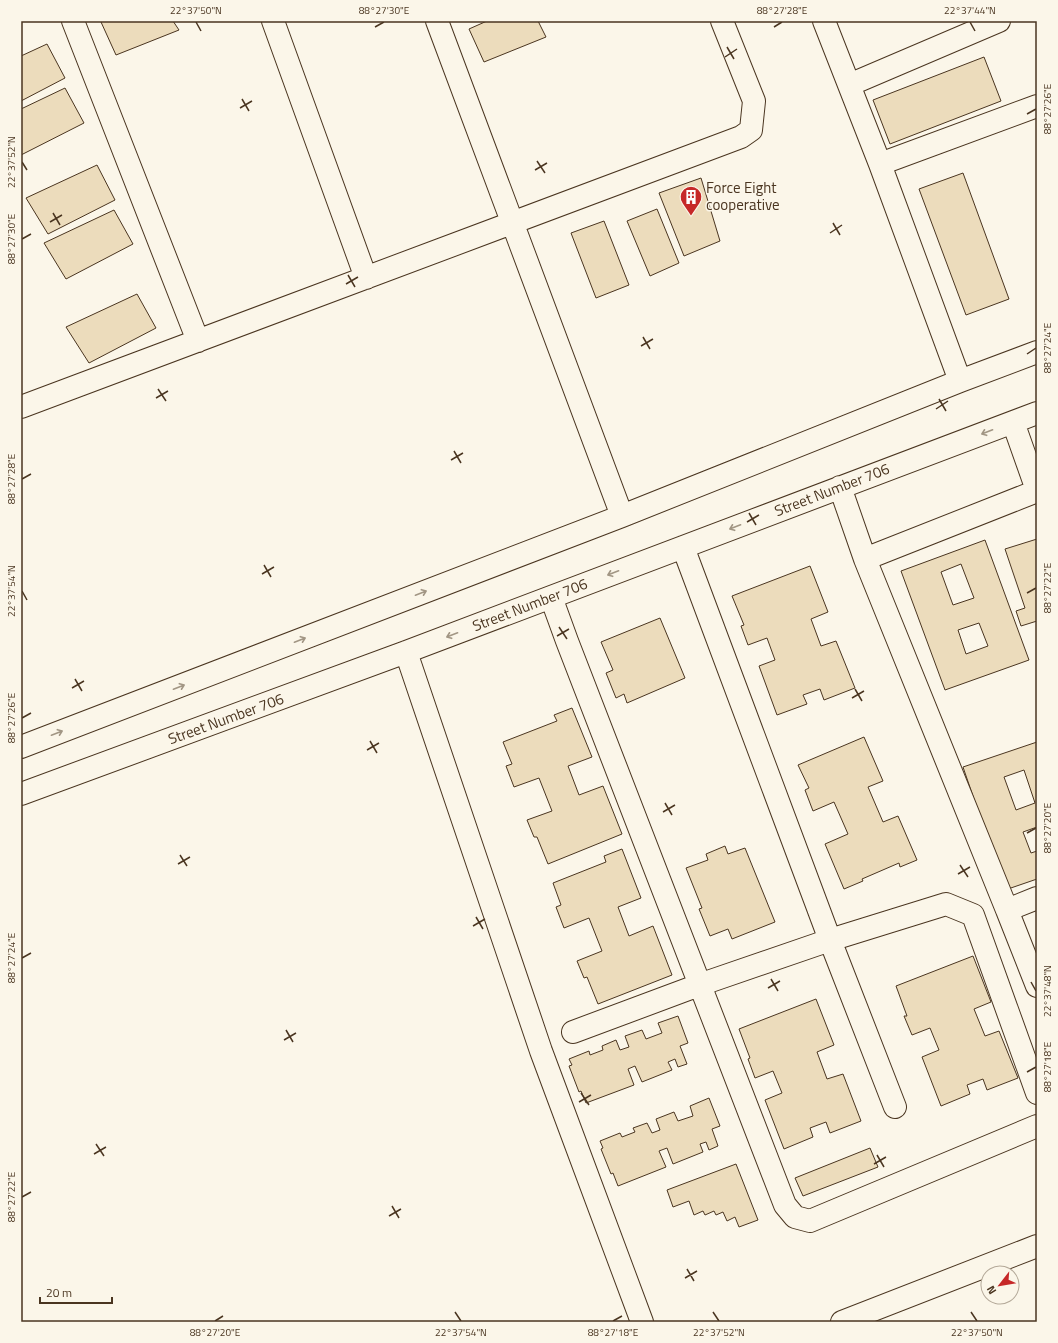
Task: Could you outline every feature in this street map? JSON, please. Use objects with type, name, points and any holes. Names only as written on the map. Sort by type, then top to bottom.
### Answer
[{"type":"street","points":[[73,21],[198,341]]},
{"type":"street","points":[[274,21],[366,278]]},
{"type":"street","points":[[437,21],[622,516]]},
{"type":"street","points":[[21,408],[740,137],[751,130],[754,101],[722,21]]},
{"type":"street","points":[[824,21],[880,164],[960,381]]},
{"type":"street","points":[[849,85],[1000,21]]},
{"type":"street","points":[[880,164],[1036,108]]},
{"type":"street","points":[[21,748],[622,516],[960,381],[1037,352]]},
{"type":"street","name":"Street Number 706","points":[[21,794],[406,652],[1037,413]]},
{"type":"street","points":[[865,559],[1037,491],[1013,422]]},
{"type":"street","points":[[840,488],[865,559],[1037,986]]},
{"type":"street","points":[[683,547],[830,940],[895,1107]]},
{"type":"street","points":[[551,597],[699,985],[785,1205],[795,1217],[810,1221],[1037,1126]]},
{"type":"street","points":[[406,652],[541,1051],[642,1322]]},
{"type":"street","points":[[1007,910],[1037,898]]},
{"type":"street","points":[[573,1032],[699,985],[830,940],[946,904],[973,915],[1037,1093]]},
{"type":"street","points":[[842,1322],[1037,1246]]},
{"type":"building","points":[[173,21],[179,30],[116,55],[101,22]]},
{"type":"building","points":[[487,21],[538,21],[546,37],[484,62],[469,29]]},
{"type":"building","points":[[47,44],[65,78],[21,101],[21,56]]},
{"type":"building","points":[[984,57],[1001,101],[890,144],[873,100]]},
{"type":"building","points":[[65,88],[84,123],[21,155],[21,109]]},
{"type":"building","points":[[97,165],[115,200],[48,234],[26,198]]},
{"type":"building","points":[[963,173],[1009,299],[966,315],[919,189]]},
{"type":"building","name":"Force Eight cooperative","points":[[701,178],[720,241],[684,256],[659,193]]},
{"type":"building","points":[[657,209],[679,263],[650,276],[627,221]]},
{"type":"building","points":[[114,210],[133,244],[66,279],[44,243]]},
{"type":"building","points":[[604,221],[629,285],[596,298],[571,233]]},
{"type":"building","points":[[137,294],[156,328],[89,363],[66,327]]},
{"type":"building","points":[[1037,539],[1037,621],[1021,626],[1016,611],[1025,608],[1005,549]]},
{"type":"building","points":[[985,540],[1029,660],[945,690],[901,571]],"holes":[[[961,564],[974,598],[953,605],[941,572]],[[979,623],[988,646],[966,654],[958,630]]]},
{"type":"building","points":[[810,566],[828,612],[811,619],[821,646],[836,641],[855,688],[824,700],[820,689],[803,695],[807,704],[777,715],[759,666],[775,660],[767,638],[748,645],[741,626],[744,625],[732,596]]},
{"type":"building","points":[[660,618],[685,678],[627,703],[624,694],[616,698],[606,673],[613,670],[601,642]]},
{"type":"building","points":[[572,708],[592,757],[568,766],[579,795],[603,786],[622,834],[548,864],[537,837],[534,837],[527,820],[552,811],[539,778],[514,787],[506,766],[512,764],[503,742],[557,721],[554,715]]},
{"type":"building","points":[[864,737],[883,781],[868,787],[883,822],[898,816],[917,860],[900,867],[899,863],[862,879],[863,881],[844,889],[825,844],[848,834],[834,802],[813,811],[805,790],[809,788],[798,765]]},
{"type":"building","points":[[1037,742],[1037,827],[1023,832],[1031,853],[1037,851],[1037,879],[1005,890],[963,767]],"holes":[[[1024,770],[1035,803],[1016,810],[1004,777]]]},
{"type":"building","points":[[725,846],[728,854],[745,848],[775,922],[732,939],[728,929],[710,936],[699,909],[702,908],[686,868],[708,860],[706,854]]},
{"type":"building","points":[[622,849],[641,898],[618,907],[629,936],[653,926],[672,975],[598,1004],[587,977],[584,978],[577,961],[602,951],[589,918],[564,928],[556,907],[561,905],[553,883],[606,862],[604,856]]},
{"type":"building","points":[[973,956],[991,1002],[974,1009],[985,1036],[999,1031],[1018,1078],[987,1090],[983,1079],[967,1085],[970,1094],[941,1106],[922,1057],[939,1050],[930,1028],[912,1035],[904,1016],[907,1016],[896,986]]},
{"type":"building","points":[[816,999],[834,1045],[817,1052],[827,1079],[843,1074],[861,1121],[830,1133],[826,1122],[810,1128],[813,1137],[784,1149],[765,1100],[782,1093],[773,1071],[755,1078],[748,1059],[750,1058],[739,1029]]},
{"type":"building","points":[[678,1016],[688,1043],[680,1046],[687,1064],[678,1067],[675,1059],[668,1062],[672,1070],[642,1082],[635,1066],[628,1069],[634,1085],[586,1103],[581,1091],[579,1092],[569,1066],[572,1065],[569,1059],[589,1051],[590,1055],[603,1050],[602,1046],[616,1040],[620,1050],[629,1047],[625,1036],[642,1030],[646,1039],[662,1033],[658,1023]]},
{"type":"building","points":[[709,1098],[720,1126],[712,1129],[718,1146],[709,1150],[706,1142],[700,1144],[703,1152],[673,1164],[667,1148],[659,1151],[666,1167],[618,1186],[613,1173],[611,1174],[601,1149],[603,1148],[600,1141],[620,1133],[622,1137],[635,1132],[633,1128],[647,1123],[652,1133],[660,1130],[656,1119],[674,1112],[678,1121],[693,1116],[690,1106]]},
{"type":"building","points":[[870,1148],[878,1167],[803,1196],[795,1178]]},
{"type":"building","points":[[736,1164],[758,1220],[739,1227],[735,1217],[727,1221],[723,1212],[716,1215],[714,1211],[705,1215],[703,1211],[694,1215],[689,1201],[673,1207],[667,1190]]},
{"type":"place","name":"Force Eight cooperative","points":[[691,216]]}]
